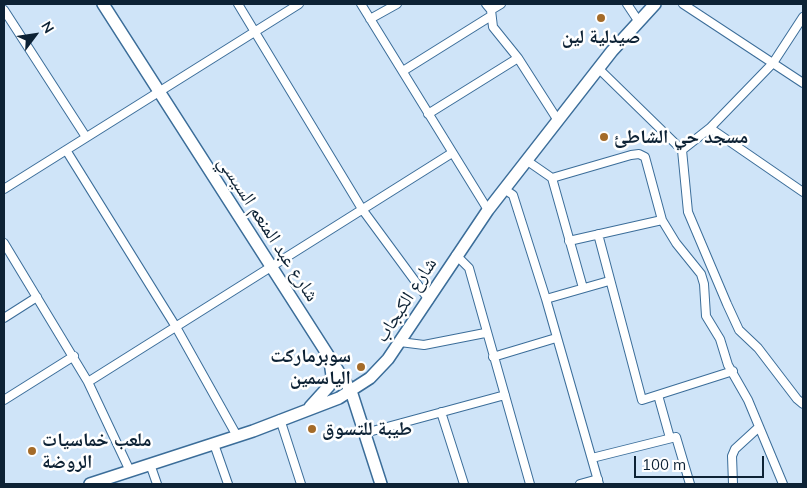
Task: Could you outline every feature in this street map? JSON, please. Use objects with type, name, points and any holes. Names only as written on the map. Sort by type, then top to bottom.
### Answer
[{"type":"main road","name":"شارع عبد المنعم السيسي","points":[[103,4],[351,391],[381,484]]},
{"type":"main road","name":"شارع الكبجاب","points":[[90,484],[214,444],[309,408],[351,391],[379,370],[429,300],[456,255],[488,210],[598,68],[655,4]]},
{"type":"main road","points":[[309,408],[329,386],[332,376],[329,356]]},
{"type":"street","points":[[238,4],[362,209],[429,300]]},
{"type":"street","points":[[4,189],[299,4]]},
{"type":"street","points":[[361,4],[488,210]]},
{"type":"street","points":[[370,19],[397,4]]},
{"type":"street","points":[[404,71],[501,4]]},
{"type":"street","points":[[627,4],[639,22]]},
{"type":"street","points":[[683,4],[803,83]]},
{"type":"street","points":[[4,10],[86,137]]},
{"type":"street","points":[[490,10],[493,28],[518,58],[557,119]]},
{"type":"street","points":[[682,150],[710,128],[773,63],[803,17]]},
{"type":"street","points":[[428,114],[518,58]]},
{"type":"street","points":[[598,68],[682,150],[688,212],[739,330],[758,348],[797,399],[803,404]]},
{"type":"street","points":[[710,128],[803,192]]},
{"type":"street","points":[[66,150],[176,327],[237,436]]},
{"type":"street","points":[[88,382],[452,153]]},
{"type":"street","points":[[552,178],[640,154],[645,157],[662,220],[676,244],[701,274],[704,284],[706,316],[720,339],[733,371],[748,400],[783,484]]},
{"type":"street","points":[[526,160],[552,178],[583,288]]},
{"type":"street","points":[[504,189],[513,196],[546,299],[598,482],[580,484]]},
{"type":"street","points":[[569,241],[662,220]]},
{"type":"street","points":[[598,234],[640,398],[643,400],[733,371]]},
{"type":"street","points":[[4,244],[74,356],[130,471]]},
{"type":"street","points":[[456,255],[469,268],[485,333],[530,484]]},
{"type":"street","points":[[546,299],[609,281]]},
{"type":"street","points":[[4,318],[37,297]]},
{"type":"street","points":[[400,342],[424,345],[485,333]]},
{"type":"street","points":[[493,357],[556,338]]},
{"type":"street","points":[[4,400],[74,356]]},
{"type":"street","points":[[366,433],[505,395]]},
{"type":"street","points":[[658,395],[670,438]]},
{"type":"street","points":[[441,412],[464,484]]},
{"type":"street","points":[[280,419],[302,484]]},
{"type":"street","points":[[733,484],[732,456],[735,449],[759,427]]},
{"type":"street","points":[[592,458],[674,437],[677,439],[690,484]]},
{"type":"street","points":[[214,444],[228,484]]},
{"type":"street","points":[[150,464],[158,484]]},
{"type":"place","name":"صيدلية لين","points":[[601,18]]},
{"type":"place","name":"مسجد حي الشاطئ","points":[[604,137]]},
{"type":"place","name":"سوبرماركت الياسمين","points":[[361,367]]},
{"type":"place","name":"طيبة للتسوق","points":[[312,429]]},
{"type":"place","name":"ملعب خماسيات الروضة","points":[[32,451]]}]
